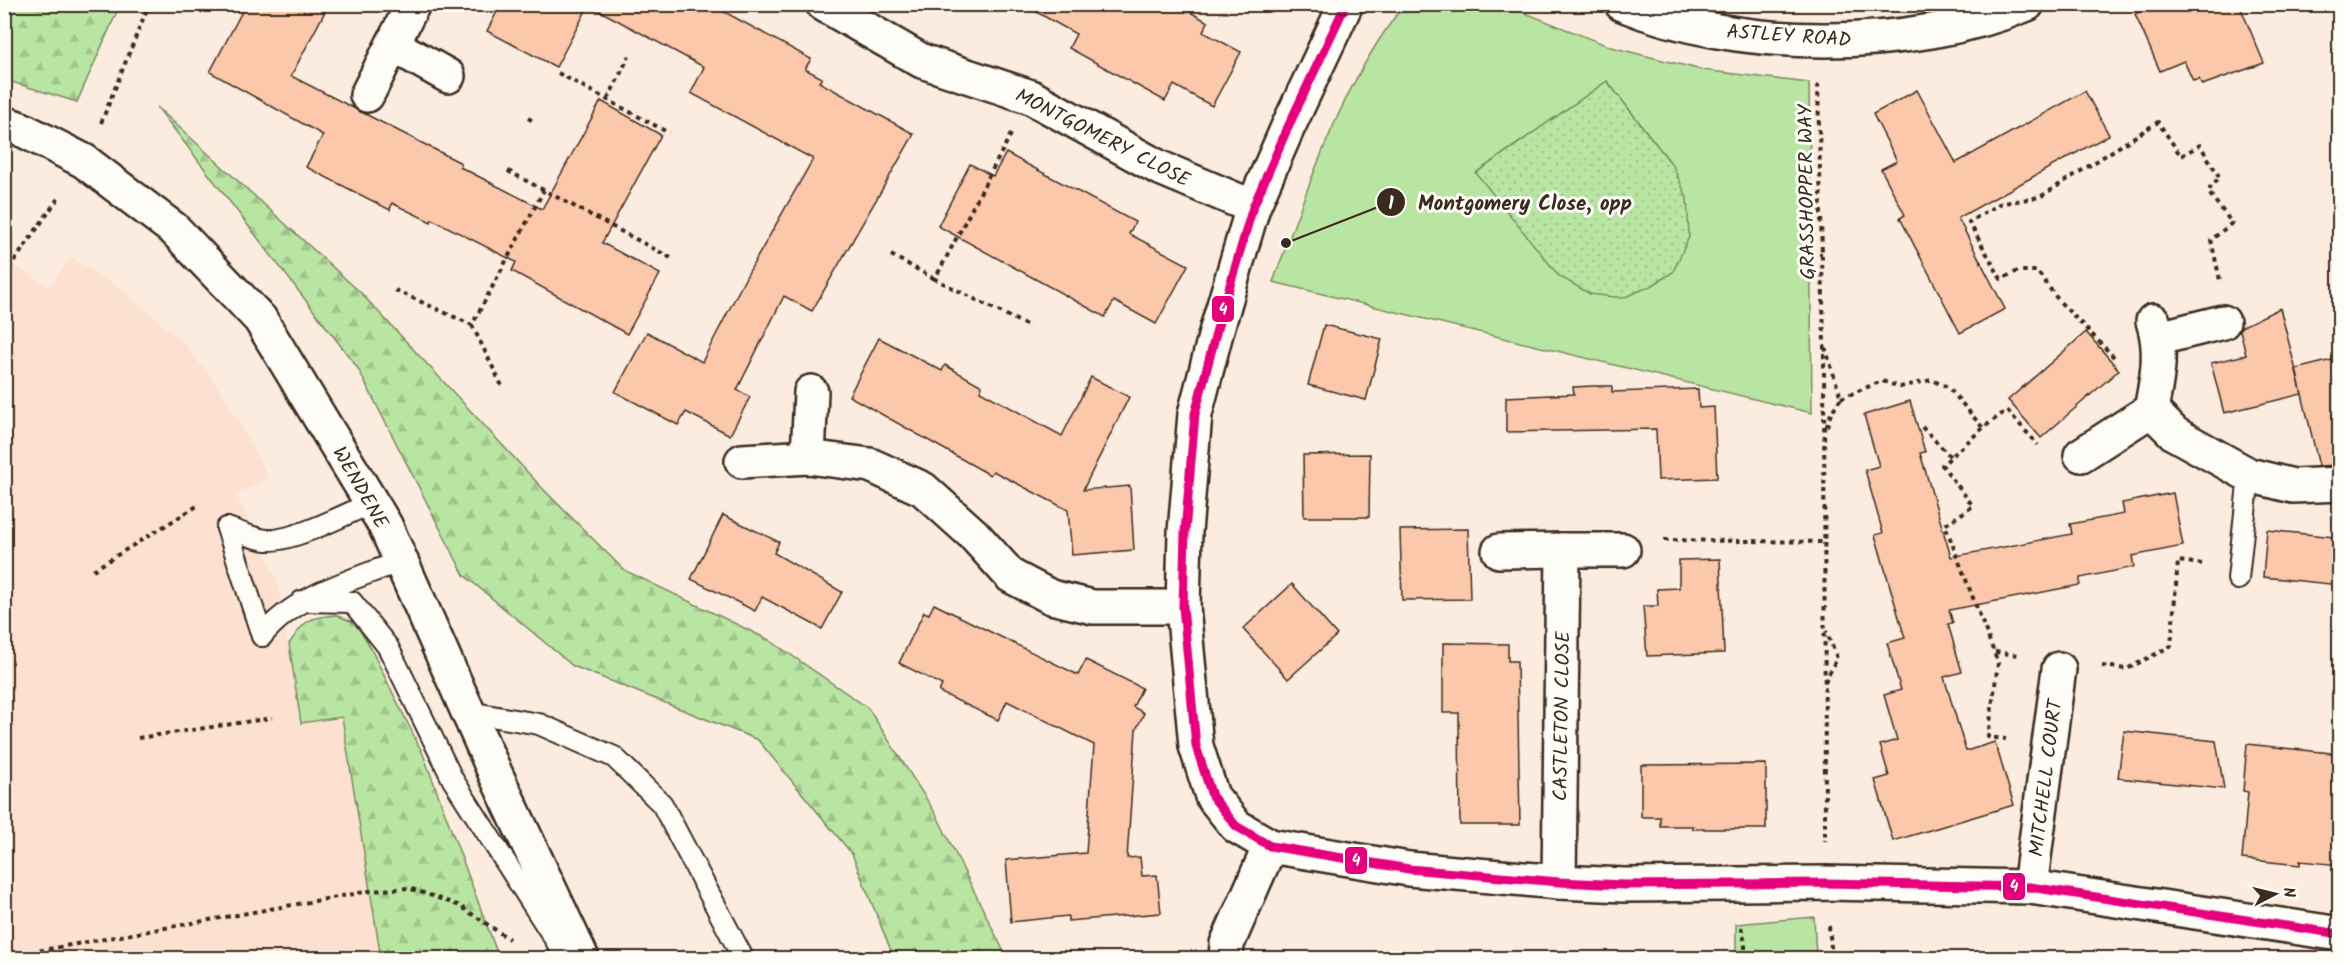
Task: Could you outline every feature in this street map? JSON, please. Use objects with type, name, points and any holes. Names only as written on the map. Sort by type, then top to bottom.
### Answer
[{"type":"street","points":[[367,95],[413,4]]},
{"type":"street","name":"MONTGOMERY CLOSE","points":[[823,4],[922,61],[1031,97],[1158,167],[1253,207]]},
{"type":"street","points":[[1346,4],[1253,207],[1216,328],[1195,414],[1185,532],[1183,607],[1196,746],[1212,796],[1236,826],[1270,846],[1409,869],[1559,882],[1636,885],[1825,884],[2030,887],[2340,934]]},
{"type":"street","name":"ASTLEY ROAD","points":[[1622,4],[1650,16],[1734,34],[1815,41],[1922,33],[2007,13],[2027,4]]},
{"type":"street","points":[[393,45],[448,76]]},
{"type":"street","name":"WENDENE","points":[[4,123],[21,129],[84,161],[175,230],[260,319],[373,502],[582,958]]},
{"type":"street","points":[[2223,322],[2156,329],[2159,365],[2154,398],[2175,434],[2249,476],[2293,486],[2340,484]]},
{"type":"street","points":[[808,457],[811,392]]},
{"type":"street","points":[[2081,455],[2154,398]]},
{"type":"street","points":[[742,461],[808,457],[870,465],[923,489],[974,535],[1011,576],[1051,597],[1094,607],[1183,607]]},
{"type":"street","name":"CASTLETON CLOSE","points":[[1559,882],[1563,550]]},
{"type":"street","points":[[1499,551],[1623,550]]},
{"type":"street","name":"MITCHELL COURT","points":[[2030,887],[2059,669]]},
{"type":"street","points":[[1226,958],[1227,944],[1270,846]]},
{"type":"lane","points":[[2238,573],[2249,476]]},
{"type":"lane","points":[[373,502],[322,526],[275,540],[266,540],[227,528],[262,636],[275,620],[302,602],[401,561]]},
{"type":"lane","points":[[302,602],[352,602],[388,647],[453,780],[567,958]]},
{"type":"lane","points":[[468,712],[538,724],[614,757],[662,804],[743,958]]},
{"type":"path","points":[[4,276],[84,161],[149,4]]},
{"type":"path","name":"GRASSHOPPER WAY","points":[[1815,41],[1819,100],[1824,344],[1825,884],[1832,958]]},
{"type":"path","points":[[608,99],[629,56]]},
{"type":"path","points":[[558,73],[669,133]]},
{"type":"path","points":[[935,279],[1031,97]]},
{"type":"path","points":[[528,118],[533,121]]},
{"type":"path","points":[[2154,398],[2059,301],[2037,271],[2018,271],[2001,279],[1969,222],[1999,204],[2040,197],[2158,122],[2181,156],[2200,145],[2220,178],[2211,185],[2209,193],[2232,223],[2211,240],[2224,296],[2223,322]]},
{"type":"path","points":[[508,171],[673,259]]},
{"type":"path","points":[[472,325],[544,190]]},
{"type":"path","points":[[1810,254],[1822,254]]},
{"type":"path","points":[[891,255],[1030,327]]},
{"type":"path","points":[[395,290],[472,325],[502,386]]},
{"type":"path","name":"GRASSHOPPER WAY","points":[[1824,344],[1841,398],[1831,413],[1825,432]]},
{"type":"path","points":[[1841,398],[1882,381],[1900,387],[1931,380],[1948,387],[1983,428]]},
{"type":"path","points":[[2045,449],[2039,446],[2007,410],[1942,465],[1973,506],[1945,525],[1998,663],[1988,737],[2050,745]]},
{"type":"path","points":[[1922,427],[1950,456]]},
{"type":"path","points":[[93,570],[199,505]]},
{"type":"path","points":[[1623,550],[1639,540],[1825,542]]},
{"type":"path","points":[[2099,666],[2127,669],[2171,646],[2178,561],[2238,573]]},
{"type":"path","name":"GRASSHOPPER WAY","points":[[1825,627],[1837,658],[1825,682]]},
{"type":"path","points":[[1995,652],[2024,655]]},
{"type":"path","points":[[138,738],[272,718]]},
{"type":"path","points":[[4,957],[370,891],[409,888],[460,906],[510,939]]},
{"type":"shaded area","points":[[71,256],[128,294],[186,345],[223,394],[269,478],[236,494],[277,579],[301,722],[342,716],[381,958],[5,958],[4,259],[50,287]]},
{"type":"green space","points":[[4,5],[120,5],[77,102],[5,80]]},
{"type":"green space","points":[[1404,5],[1505,5],[1611,47],[1702,70],[1809,83],[1812,413],[1273,282],[1328,138],[1344,103],[1381,36]],"holes":[[[1607,81],[1673,166],[1476,173]]]},
{"type":"green space","points":[[1607,81],[1673,166],[1687,198],[1689,237],[1673,272],[1653,285],[1623,298],[1590,294],[1559,276],[1476,173]]},
{"type":"green space","points":[[157,107],[361,293],[544,490],[624,570],[769,640],[868,708],[936,814],[1007,958],[894,958],[852,854],[758,740],[573,666],[464,575],[357,367]]},
{"type":"green space","points":[[336,615],[355,623],[367,641],[423,754],[499,958],[381,958],[342,717],[301,723],[289,644],[303,625],[319,617]]},
{"type":"green space","points":[[1814,917],[1816,958],[1736,958],[1736,924]]},
{"type":"building","points":[[246,4],[329,4],[291,76],[461,163],[460,167],[542,209],[601,101],[661,135],[602,243],[660,274],[627,334],[512,271],[516,262],[432,219],[431,222],[392,203],[390,210],[306,167],[323,135],[210,72]]},
{"type":"building","points":[[501,4],[710,4],[811,59],[805,69],[822,78],[819,82],[914,134],[812,311],[784,296],[737,390],[750,397],[730,435],[686,412],[678,425],[615,392],[647,332],[702,362],[746,277],[813,159],[691,93],[704,67],[589,5],[556,67],[487,31]]},
{"type":"building","points":[[1022,4],[1176,4],[1208,22],[1203,32],[1241,52],[1212,106],[1174,85],[1165,101],[1069,48],[1076,34]]},
{"type":"building","points":[[2156,4],[2239,4],[2264,63],[2202,85],[2199,79],[2193,81],[2184,61],[2160,71],[2135,14]]},
{"type":"building","points":[[1917,90],[1956,163],[2085,91],[2109,135],[1958,218],[2005,309],[1960,333],[1900,218],[1905,215],[1881,169],[1897,161],[1873,114]]},
{"type":"building","points":[[1006,153],[1135,222],[1129,234],[1188,265],[1156,324],[1114,301],[1105,317],[938,226],[970,164],[993,176]]},
{"type":"building","points":[[2280,308],[2302,394],[2224,413],[2211,363],[2246,355],[2241,327]]},
{"type":"building","points":[[1324,325],[1382,339],[1366,400],[1308,385]]},
{"type":"building","points":[[2086,332],[2119,370],[2041,438],[2008,400]]},
{"type":"building","points":[[879,338],[942,371],[945,365],[982,386],[980,391],[1062,436],[1091,377],[1129,397],[1083,490],[1130,486],[1134,550],[1072,555],[1068,510],[993,471],[990,475],[849,396]]},
{"type":"building","points":[[2340,358],[2340,465],[2319,466],[2296,369]]},
{"type":"building","points":[[1612,386],[1612,392],[1698,389],[1699,408],[1714,407],[1717,478],[1658,480],[1656,429],[1506,432],[1506,397],[1574,394],[1573,387]]},
{"type":"building","points":[[1910,401],[1925,452],[1920,453],[1951,557],[2072,534],[2070,524],[2124,514],[2122,503],[2173,493],[2183,546],[2132,556],[2134,567],[2080,578],[2080,585],[1949,610],[1953,623],[1948,624],[1962,672],[1944,677],[1966,751],[1995,742],[2014,805],[1893,841],[1875,780],[1889,776],[1880,745],[1897,740],[1884,695],[1901,690],[1887,643],[1905,638],[1875,535],[1883,533],[1865,470],[1879,466],[1864,415]]},
{"type":"building","points":[[1370,454],[1369,517],[1304,517],[1303,455]]},
{"type":"building","points":[[723,515],[779,542],[774,553],[842,592],[822,629],[762,597],[755,611],[691,579]]},
{"type":"building","points":[[1468,529],[1470,599],[1402,600],[1400,530]]},
{"type":"building","points":[[2267,530],[2334,537],[2333,543],[2340,544],[2340,585],[2263,577]]},
{"type":"building","points":[[1720,559],[1724,653],[1647,656],[1643,606],[1658,606],[1657,589],[1679,588],[1679,560]]},
{"type":"building","points":[[1292,584],[1337,635],[1288,679],[1243,629]]},
{"type":"building","points":[[934,604],[1078,675],[1086,660],[1142,688],[1133,707],[1144,713],[1136,730],[1127,858],[1140,857],[1142,876],[1157,875],[1161,913],[1068,921],[1068,916],[1011,922],[1006,860],[1086,853],[1094,745],[1007,701],[998,720],[939,692],[942,685],[899,663],[924,612],[929,614]]},
{"type":"building","points":[[1443,643],[1508,644],[1508,661],[1517,661],[1520,825],[1460,825],[1459,713],[1443,713]]},
{"type":"building","points":[[2124,731],[2216,741],[2224,789],[2118,778]]},
{"type":"building","points":[[2247,744],[2340,754],[2340,865],[2300,861],[2300,865],[2242,859],[2248,792],[2243,791]]},
{"type":"building","points":[[1766,764],[1766,829],[1693,829],[1693,826],[1660,826],[1660,817],[1641,817],[1641,765]]},
{"type":"transit line","name":"4","points":[[1346,4],[1253,207],[1195,414],[1185,532],[1183,607],[1196,746],[1212,796],[1236,826],[1270,846],[1409,869],[1559,882],[1624,885],[1825,883],[2030,887],[2340,934]]},
{"type":"place","name":"Montgomery Close, opp","points":[[1286,243]]}]
